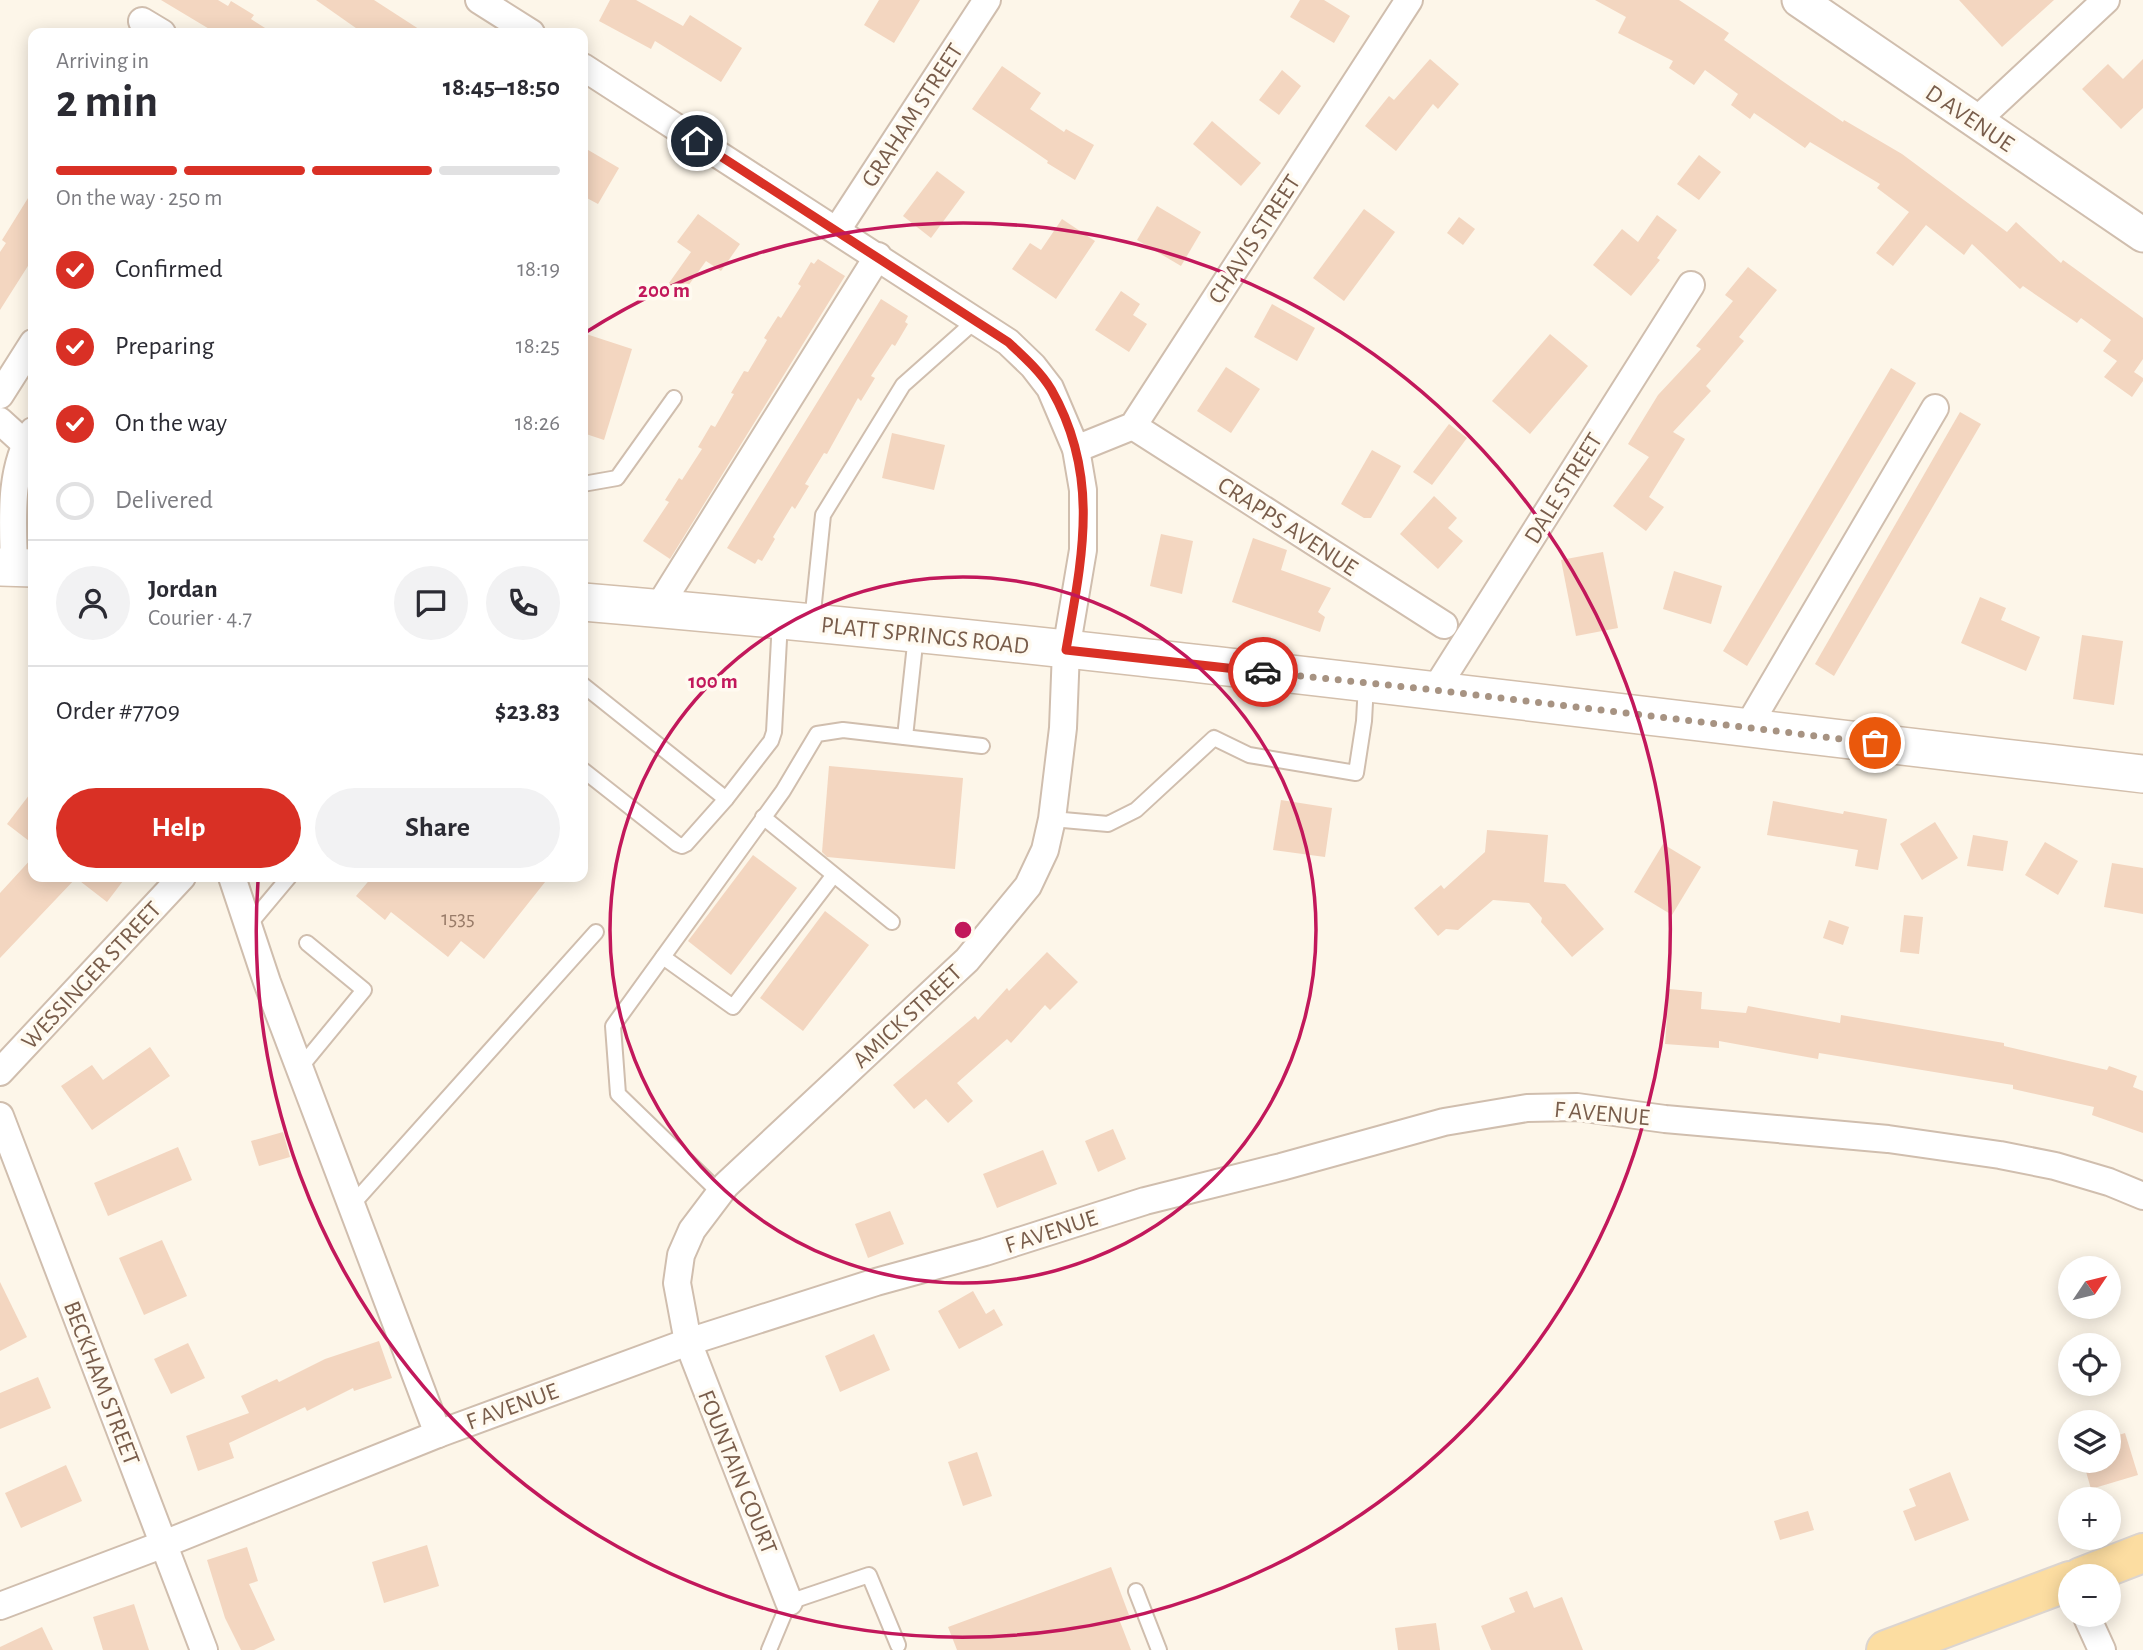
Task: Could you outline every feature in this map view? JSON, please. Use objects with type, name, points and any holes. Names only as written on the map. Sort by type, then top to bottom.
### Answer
[{"type":"main road","name":"PLATT SPRINGS ROAD","points":[[588,602],[796,620],[1366,682],[2143,774]]},
{"type":"main road","points":[[2115,1564],[2143,1553]]},
{"type":"main road","points":[[1886,1650],[2058,1586]]},
{"type":"street","points":[[480,0],[515,28]]},
{"type":"street","name":"GRAHAM STREET","points":[[837,230],[987,0]]},
{"type":"street","name":"CHAVIS STREET","points":[[1133,426],[1409,0]]},
{"type":"street","name":"D AVENUE","points":[[1799,0],[2143,235]]},
{"type":"street","points":[[1975,122],[2106,0]]},
{"type":"street","points":[[588,70],[975,320],[1008,342],[1033,366],[1050,388],[1076,449],[1083,490],[1083,550],[1066,650]]},
{"type":"street","points":[[657,608],[878,256]]},
{"type":"street","name":"DALE STREET","points":[[1435,690],[1691,285]]},
{"type":"street","points":[[0,395],[28,351]]},
{"type":"street","points":[[1747,729],[1935,408]]},
{"type":"street","points":[[0,421],[28,441]]},
{"type":"street","points":[[1076,449],[1133,426]]},
{"type":"street","name":"CRAPPS AVENUE","points":[[1133,426],[1444,625]]},
{"type":"street","points":[[16,567],[15,485],[28,448]]},
{"type":"street","name":"AMICK STREET","points":[[688,1342],[677,1283],[681,1255],[692,1230],[720,1193],[746,1165],[967,960],[1028,886],[1045,850],[1052,820],[1063,729],[1066,650]]},
{"type":"street","name":"WESSINGER STREET","points":[[0,1072],[177,882]]},
{"type":"street","points":[[234,882],[299,1069],[438,1434]]},
{"type":"street","name":"F AVENUE","points":[[0,1606],[164,1544],[438,1434],[688,1342],[1145,1201],[1444,1122],[1527,1108],[1577,1107],[1665,1119],[1888,1139],[2055,1166],[2109,1182],[2143,1196]]},
{"type":"street","name":"BECKHAM STREET","points":[[0,1116],[204,1650]]},
{"type":"street","name":"FOUNTAIN COURT","points":[[688,1342],[789,1601]]},
{"type":"street","points":[[2091,1627],[2102,1650]]},
{"type":"lane","points":[[588,774],[682,846],[726,799],[771,741],[796,620],[824,515],[903,385],[975,320]]},
{"type":"lane","points":[[588,483],[617,478],[674,398]]},
{"type":"lane","points":[[905,737],[916,634]]},
{"type":"lane","points":[[1052,820],[1108,824],[1136,810],[1214,738],[1249,755],[1356,773],[1364,722],[1366,682]]},
{"type":"lane","points":[[588,689],[726,799]]},
{"type":"lane","points":[[720,1193],[618,1094],[614,1026],[763,817],[817,734],[843,730],[982,746]]},
{"type":"lane","points":[[763,817],[892,922]]},
{"type":"lane","points":[[663,957],[733,1007],[833,876]]},
{"type":"lane","points":[[248,926],[285,882]]},
{"type":"lane","points":[[351,1207],[596,932]]},
{"type":"lane","points":[[299,1069],[364,990],[307,943]]},
{"type":"lane","points":[[769,1650],[789,1601],[869,1575],[895,1648]]},
{"type":"lane","points":[[1136,1591],[1159,1650]]},
{"type":"building","points":[[161,0],[218,0],[228,6],[231,1],[254,15],[251,19],[265,28],[208,28]]},
{"type":"building","points":[[316,0],[374,0],[417,28],[356,28]]},
{"type":"building","points":[[610,0],[636,0],[683,26],[690,15],[742,48],[721,82],[655,41],[651,49],[599,21]]},
{"type":"building","points":[[879,0],[920,0],[894,43],[864,25]]},
{"type":"building","points":[[1300,0],[1324,0],[1350,16],[1334,43],[1290,17]]},
{"type":"building","points":[[1595,0],[1679,0],[1729,33],[1724,40],[1843,122],[1844,120],[1902,154],[2007,232],[2016,222],[2061,263],[2063,260],[2143,318],[2143,359],[2134,372],[2143,378],[2143,381],[2132,397],[2104,377],[2117,361],[2103,351],[2111,340],[2081,318],[2077,323],[2023,286],[2020,289],[1972,244],[1964,255],[1926,225],[1893,266],[1876,253],[1909,212],[1877,188],[1880,184],[1810,142],[1805,148],[1754,113],[1750,119],[1731,105],[1738,94],[1705,70],[1694,85],[1669,68],[1673,61],[1618,33],[1626,17]]},
{"type":"building","points":[[1959,0],[2054,0],[2002,47]]},
{"type":"building","points":[[1430,59],[1459,84],[1438,109],[1433,104],[1396,151],[1365,126],[1389,96],[1394,100]]},
{"type":"building","points":[[2143,59],[2143,108],[2121,129],[2082,89],[2108,64],[2123,79]]},
{"type":"building","points":[[1002,66],[1041,93],[1030,109],[1064,132],[1066,129],[1094,145],[1075,180],[972,109]]},
{"type":"building","points":[[1282,70],[1301,86],[1279,115],[1259,100]]},
{"type":"building","points":[[1212,121],[1261,163],[1241,186],[1193,144]]},
{"type":"building","points":[[588,150],[619,168],[598,204],[588,199]]},
{"type":"building","points":[[1699,155],[1721,172],[1699,200],[1677,184]]},
{"type":"building","points":[[937,171],[965,192],[931,238],[903,216]]},
{"type":"building","points":[[28,198],[28,266],[0,310],[0,252],[6,243],[2,240]]},
{"type":"building","points":[[1157,206],[1201,232],[1181,266],[1137,240]]},
{"type":"building","points":[[1364,209],[1395,232],[1344,301],[1313,278]]},
{"type":"building","points":[[698,214],[740,244],[721,271],[706,261],[683,293],[669,283],[691,252],[677,242]]},
{"type":"building","points":[[1657,215],[1677,230],[1657,258],[1660,260],[1631,296],[1593,265],[1622,229],[1638,242]]},
{"type":"building","points":[[1459,217],[1475,229],[1463,245],[1447,233]]},
{"type":"building","points":[[1062,219],[1095,241],[1056,299],[1012,269],[1030,243],[1041,250]]},
{"type":"building","points":[[818,259],[845,276],[670,559],[643,541],[669,502],[665,500],[679,478],[682,480],[702,449],[698,447],[711,425],[715,427],[744,371],[748,372],[767,340],[764,338],[778,316],[781,318],[801,286],[798,284],[811,262],[814,264]]},
{"type":"building","points":[[1748,267],[1777,290],[1739,337],[1744,341],[1706,386],[1711,391],[1673,432],[1685,439],[1649,497],[1664,507],[1646,531],[1613,506],[1649,457],[1628,444],[1658,395],[1701,349],[1696,346],[1733,301],[1725,295]]},
{"type":"building","points":[[1121,291],[1140,304],[1133,315],[1147,324],[1129,352],[1095,330]]},
{"type":"building","points":[[881,299],[908,316],[905,322],[908,324],[895,346],[892,344],[871,376],[875,378],[861,401],[858,398],[827,454],[824,453],[805,484],[809,486],[795,509],[792,506],[762,561],[758,559],[755,564],[727,548]]},
{"type":"building","points":[[1272,304],[1315,328],[1297,361],[1254,337]]},
{"type":"building","points":[[1550,334],[1588,366],[1530,434],[1492,401]]},
{"type":"building","points":[[588,335],[632,349],[604,440],[588,435]]},
{"type":"building","points":[[1226,367],[1260,389],[1231,433],[1197,411]]},
{"type":"building","points":[[1891,368],[1916,383],[1747,666],[1723,651]]},
{"type":"building","points":[[1960,412],[1981,424],[1834,676],[1815,664]]},
{"type":"building","points":[[1449,424],[1467,438],[1432,485],[1413,472]]},
{"type":"building","points":[[892,433],[945,445],[934,490],[882,478]]},
{"type":"building","points":[[1372,450],[1401,466],[1371,518],[1364,518],[1341,504]]},
{"type":"building","points":[[1434,496],[1457,518],[1448,528],[1463,541],[1438,569],[1400,534]]},
{"type":"building","points":[[1161,534],[1193,541],[1182,594],[1150,586]]},
{"type":"building","points":[[1253,538],[1287,550],[1281,570],[1331,588],[1318,612],[1325,617],[1320,632],[1232,602]]},
{"type":"building","points":[[1603,552],[1618,628],[1576,636],[1561,560]]},
{"type":"building","points":[[1674,571],[1722,586],[1711,624],[1663,609]]},
{"type":"building","points":[[1980,597],[2006,608],[2001,620],[2040,637],[2026,671],[1961,643]]},
{"type":"building","points":[[2082,635],[2123,641],[2114,705],[2073,699]]},
{"type":"building","points":[[829,766],[963,778],[955,869],[827,857],[822,852]]},
{"type":"building","points":[[28,797],[28,840],[7,824]]},
{"type":"building","points":[[1281,800],[1332,808],[1325,857],[1273,850]]},
{"type":"building","points":[[1773,801],[1887,819],[1878,870],[1855,866],[1858,850],[1767,835]]},
{"type":"building","points":[[1935,822],[1958,858],[1922,880],[1900,844]]},
{"type":"building","points":[[1487,830],[1548,835],[1544,882],[1565,884],[1604,929],[1572,957],[1541,922],[1542,918],[1529,903],[1493,900],[1458,930],[1446,929],[1438,936],[1414,908],[1441,885],[1444,889],[1485,852]]},
{"type":"building","points":[[1973,835],[2008,841],[2003,871],[1967,866]]},
{"type":"building","points":[[2045,842],[2078,861],[2058,895],[2025,875]]},
{"type":"building","points":[[1663,844],[1701,867],[1672,915],[1634,892]]},
{"type":"building","points":[[753,855],[797,888],[731,975],[688,941]]},
{"type":"building","points":[[28,862],[28,882],[72,882],[0,958],[0,893]]},
{"type":"building","points":[[2112,863],[2143,868],[2143,914],[2104,907]]},
{"type":"building","points":[[81,882],[122,882],[107,902]]},
{"type":"building","points":[[368,882],[545,882],[484,959],[461,941],[448,957],[391,912],[385,920],[356,896]]},
{"type":"building","points":[[825,911],[869,945],[803,1031],[760,998]]},
{"type":"building","points":[[1904,915],[1923,917],[1919,954],[1900,952]]},
{"type":"building","points":[[1829,920],[1849,927],[1843,945],[1823,938]]},
{"type":"building","points":[[1047,952],[1078,982],[1050,1010],[1045,1005],[1011,1043],[1007,1039],[957,1083],[973,1101],[948,1123],[926,1099],[914,1109],[893,1085],[975,1016],[978,1020],[1007,988],[1009,991]]},
{"type":"building","points":[[1669,989],[1702,992],[1701,1009],[1746,1013],[1748,1006],[1840,1023],[1841,1015],[2004,1043],[2004,1046],[2107,1070],[2109,1066],[2137,1076],[2133,1087],[2143,1091],[2143,1133],[2092,1115],[2094,1107],[2013,1089],[2013,1085],[1819,1053],[1818,1059],[1719,1041],[1719,1048],[1665,1044]]},
{"type":"building","points":[[150,1047],[170,1076],[92,1130],[61,1086],[92,1065],[103,1080]]},
{"type":"building","points":[[1113,1129],[1126,1159],[1098,1172],[1085,1141]]},
{"type":"building","points":[[283,1132],[290,1157],[259,1166],[251,1141]]},
{"type":"building","points":[[178,1147],[192,1180],[108,1216],[94,1183]]},
{"type":"building","points":[[1043,1150],[1057,1184],[997,1208],[983,1174]]},
{"type":"building","points":[[890,1211],[904,1244],[868,1258],[855,1224]]},
{"type":"building","points":[[162,1240],[187,1296],[144,1315],[119,1258]]},
{"type":"building","points":[[0,1282],[27,1337],[0,1351]]},
{"type":"building","points":[[973,1291],[986,1314],[994,1309],[1003,1325],[959,1349],[938,1311]]},
{"type":"building","points":[[874,1334],[890,1370],[840,1392],[825,1356]]},
{"type":"building","points":[[379,1341],[392,1378],[354,1391],[353,1388],[307,1411],[305,1407],[229,1443],[234,1458],[198,1471],[186,1436],[249,1413],[241,1396],[277,1379],[279,1382],[325,1359]]},
{"type":"building","points":[[188,1343],[205,1378],[171,1394],[154,1359]]},
{"type":"building","points":[[38,1377],[51,1408],[0,1429],[0,1393]]},
{"type":"building","points":[[2125,1433],[2138,1475],[2090,1487],[2086,1473],[2121,1473],[2121,1434]]},
{"type":"building","points":[[977,1452],[992,1496],[963,1506],[948,1462]]},
{"type":"building","points":[[66,1465],[82,1501],[21,1528],[5,1493]]},
{"type":"building","points":[[1950,1472],[1969,1520],[1915,1541],[1903,1511],[1916,1506],[1909,1489]]},
{"type":"building","points":[[1808,1511],[1814,1530],[1780,1540],[1774,1521]]},
{"type":"building","points":[[427,1545],[439,1586],[384,1603],[372,1562]]},
{"type":"building","points":[[247,1547],[258,1581],[249,1584],[275,1640],[254,1650],[241,1650],[225,1618],[207,1560]]},
{"type":"building","points":[[1111,1567],[1129,1615],[1119,1619],[1131,1650],[957,1650],[948,1627]]},
{"type":"building","points":[[1527,1591],[1534,1608],[1562,1597],[1583,1650],[1491,1650],[1481,1626],[1515,1612],[1509,1598]]},
{"type":"building","points":[[134,1604],[149,1650],[103,1650],[93,1617]]},
{"type":"building","points":[[1436,1623],[1440,1650],[1398,1650],[1395,1628]]},
{"type":"building","points":[[42,1627],[53,1650],[0,1650],[0,1647]]},
{"type":"way so far","points":[[1263,672],[1875,743]]},
{"type":"route","points":[[697,141],[1008,342],[1033,366],[1050,388],[1066,420],[1076,449],[1083,490],[1083,550],[1066,650],[1263,672]]}]
